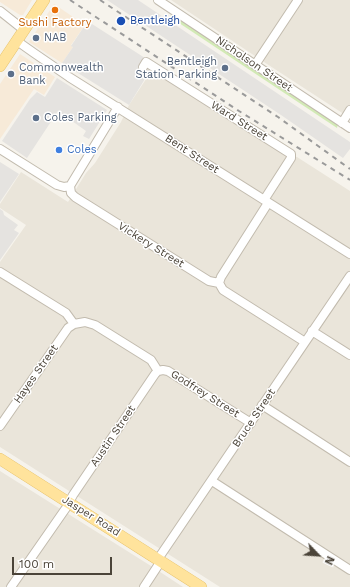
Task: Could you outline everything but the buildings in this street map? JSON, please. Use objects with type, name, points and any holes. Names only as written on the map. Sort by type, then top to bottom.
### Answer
[{"type":"main road","points":[[0,66],[44,0]]},
{"type":"main road","name":"Jasper Road","points":[[0,459],[202,587]]},
{"type":"street","name":"Nicholson Street","points":[[158,0],[170,3],[255,65],[350,128]]},
{"type":"street","points":[[255,65],[298,0]]},
{"type":"street","points":[[3,13],[16,19],[26,28]]},
{"type":"street","name":"Bent Street","points":[[16,42],[350,254]]},
{"type":"street","name":"Ward Street","points":[[143,67],[146,62],[291,154],[291,158],[221,277],[219,283]]},
{"type":"street","points":[[0,149],[57,185],[64,187],[70,186],[118,107]]},
{"type":"street","points":[[342,122],[350,110]]},
{"type":"street","name":"Vickery Street","points":[[70,186],[71,193],[75,196],[209,281],[219,283],[223,290],[305,342]]},
{"type":"street","points":[[0,272],[66,313],[74,324]]},
{"type":"street","name":"Bruce Street","points":[[144,587],[160,560],[250,423],[350,276]]},
{"type":"street","name":"Godfrey Street","points":[[74,324],[85,322],[95,324],[151,360],[158,371],[168,371],[250,423]]},
{"type":"street","name":"Hayes Street","points":[[0,426],[68,328],[74,324]]},
{"type":"street","points":[[312,331],[350,355]]},
{"type":"street","name":"Austin Street","points":[[11,587],[158,371]]},
{"type":"street","points":[[262,405],[350,462]]},
{"type":"street","points":[[212,481],[350,570]]},
{"type":"shaded area","points":[[0,0],[32,0],[23,15],[20,15],[0,2]]},
{"type":"shaded area","name":"Bentleigh Station Parking","points":[[107,0],[138,0],[350,142],[350,149],[343,158],[281,115]]},
{"type":"shaded area","points":[[171,0],[350,0],[350,118],[267,64]]},
{"type":"shaded area","points":[[54,4],[85,25],[71,45],[73,47],[62,63],[29,42]]},
{"type":"shaded area","name":"Bentleigh Station Parking","points":[[92,24],[145,58],[147,66],[151,69],[129,105],[62,63],[85,25],[89,28]]},
{"type":"shaded area","points":[[20,54],[55,77],[44,95],[34,89],[0,139],[0,84]]},
{"type":"shaded area","points":[[152,70],[289,156],[297,157],[350,191],[350,587],[220,587],[0,447],[0,262],[26,225],[0,208],[0,204],[21,172],[68,202],[86,173],[95,163],[121,122],[129,105]]},
{"type":"shaded area","name":"Coles Parking","points":[[57,78],[107,110],[89,139],[83,136],[86,131],[58,111],[27,158],[2,141],[30,99],[37,92],[45,97]]},
{"type":"shaded area","points":[[0,162],[19,174],[0,202]]},
{"type":"shaded area","points":[[0,209],[3,211],[4,215],[18,225],[14,230],[19,233],[0,260]]},
{"type":"shaded area","points":[[0,471],[151,566],[183,587],[0,587]]},
{"type":"green space","points":[[171,15],[338,124],[337,128],[170,17]]},
{"type":"railway","points":[[70,0],[239,111],[350,180]]},
{"type":"railway","points":[[100,0],[278,117],[350,169]]},
{"type":"place","name":"Sushi Factory","points":[[55,10]]},
{"type":"place","name":"Bentleigh","points":[[121,21]]},
{"type":"place","name":"NAB","points":[[36,38]]},
{"type":"place","name":"Bentleigh Station Parking","points":[[225,68]]},
{"type":"place","name":"Commonwealth Bank","points":[[11,74]]},
{"type":"place","name":"Coles Parking","points":[[36,118]]},
{"type":"place","name":"Coles","points":[[59,150]]}]
